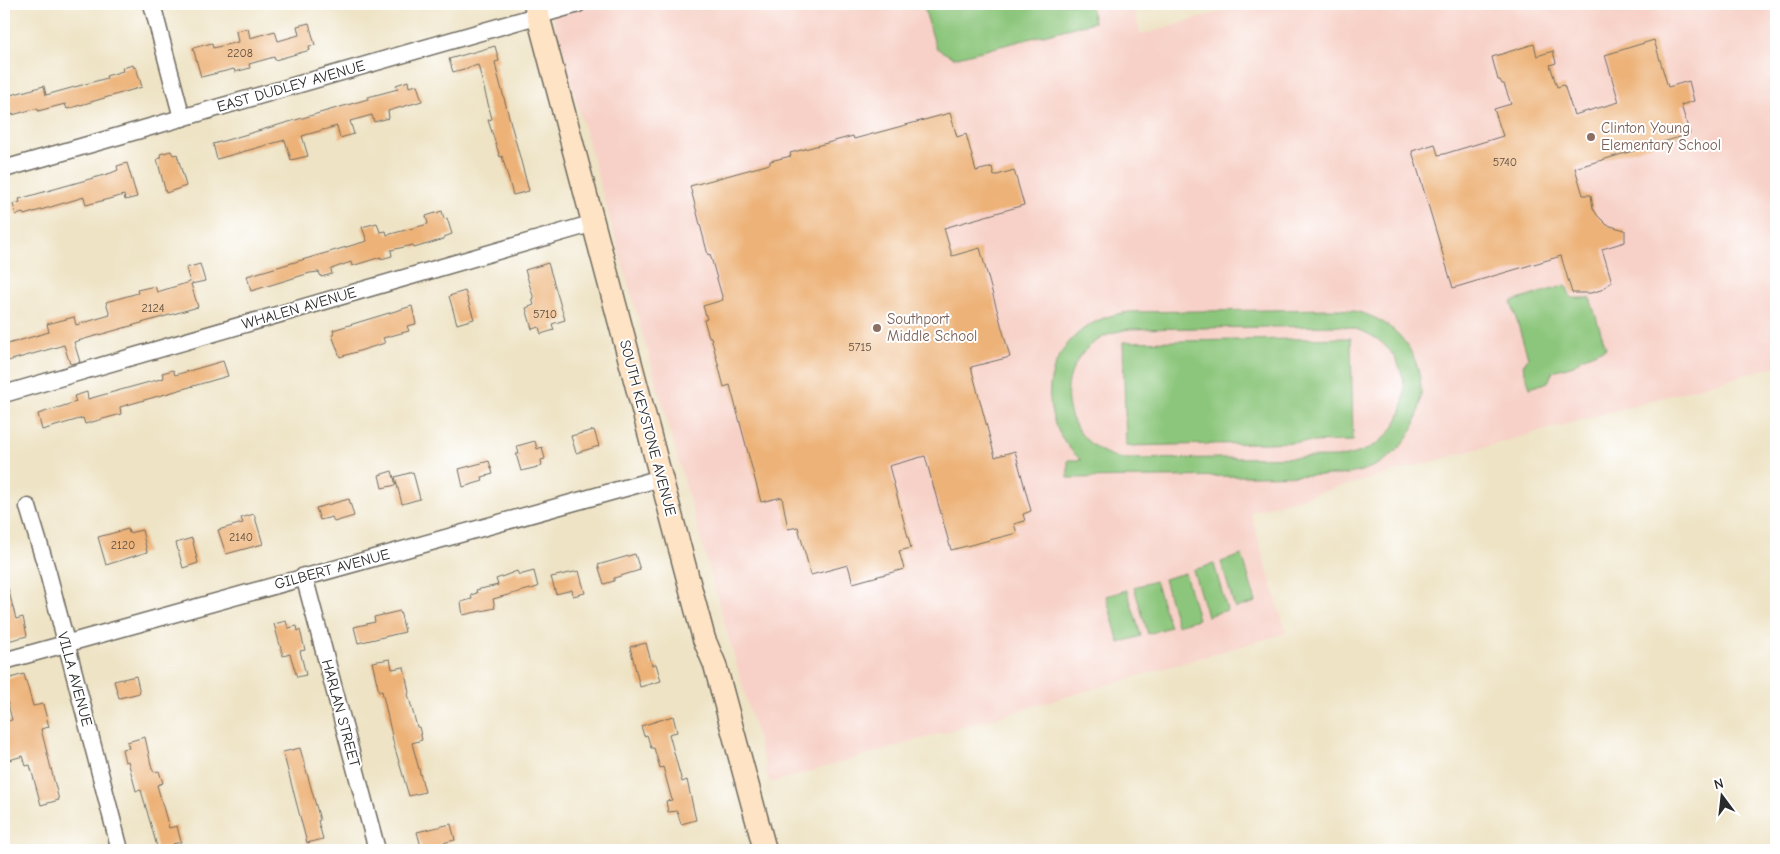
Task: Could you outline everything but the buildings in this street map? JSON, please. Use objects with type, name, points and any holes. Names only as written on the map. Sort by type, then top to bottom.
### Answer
[{"type":"main road","name":"SOUTH KEYSTONE AVENUE","points":[[536,9],[704,639],[715,665],[764,850]]},
{"type":"street","points":[[154,4],[182,118]]},
{"type":"street","name":"EAST DUDLEY AVENUE","points":[[4,169],[182,118],[536,9],[578,4]]},
{"type":"street","name":"WHALEN AVENUE","points":[[4,394],[594,223]]},
{"type":"street","name":"GILBERT AVENUE","points":[[4,661],[661,478]]},
{"type":"street","name":"VILLA AVENUE","points":[[28,507],[48,573],[120,850]]},
{"type":"street","name":"HARLAN STREET","points":[[304,576],[377,850]]},
{"type":"shaded area","points":[[549,4],[1132,4],[1141,35],[1247,4],[1776,4],[1776,366],[1250,512],[1286,633],[770,783]]},
{"type":"green space","points":[[923,4],[1090,4],[1094,22],[954,58],[936,48]]},
{"type":"green space","points":[[1566,285],[1571,298],[1590,298],[1606,348],[1582,358],[1574,365],[1553,371],[1548,382],[1530,388],[1523,366],[1528,357],[1511,302]]},
{"type":"green space","points":[[1337,309],[1373,317],[1399,336],[1415,361],[1421,390],[1416,419],[1401,446],[1376,465],[1340,475],[1068,478],[1068,460],[1081,460],[1063,439],[1052,416],[1050,392],[1054,369],[1065,348],[1081,331],[1104,318],[1131,312]],"holes":[[[1339,326],[1368,334],[1388,349],[1400,369],[1404,391],[1400,414],[1388,434],[1368,449],[1339,457],[1123,459],[1098,449],[1080,432],[1070,413],[1068,391],[1073,370],[1085,351],[1104,337],[1130,329]]]},
{"type":"green space","points":[[1351,338],[1353,441],[1126,446],[1123,342]]},
{"type":"green space","points":[[1242,555],[1256,602],[1235,608],[1221,562]]},
{"type":"green space","points":[[1214,564],[1227,610],[1207,616],[1193,570]]},
{"type":"green space","points":[[1185,573],[1198,619],[1177,625],[1164,579]]},
{"type":"green space","points":[[1155,581],[1170,627],[1148,634],[1134,587]]},
{"type":"green space","points":[[1127,590],[1141,636],[1119,643],[1106,596]]},
{"type":"place","name":"Clinton Young Elementary School","points":[[1591,137]]},
{"type":"place","name":"Southport Middle School","points":[[877,328]]}]
